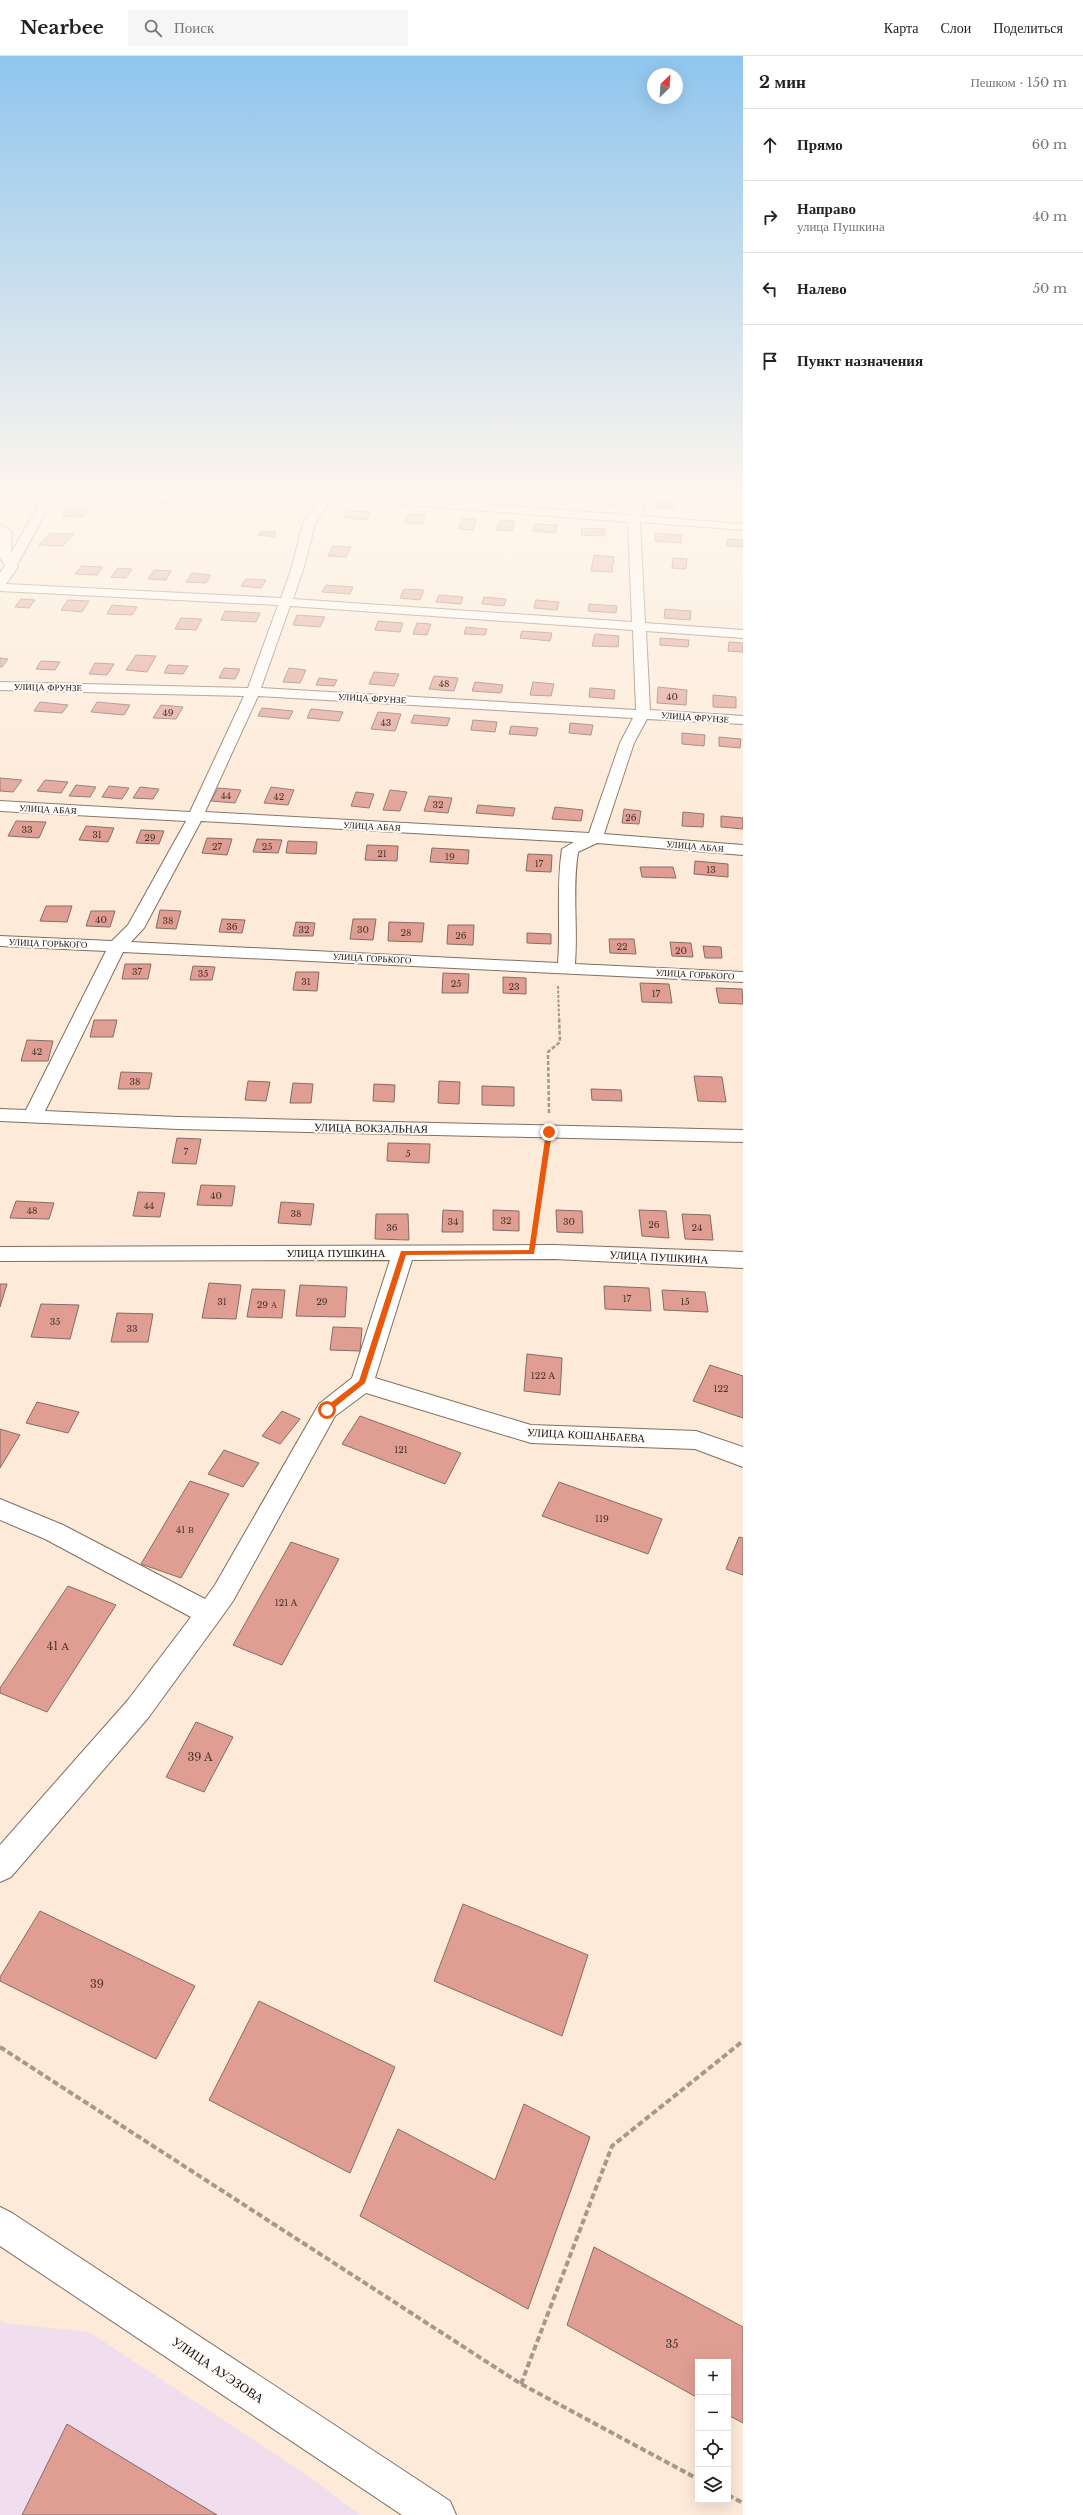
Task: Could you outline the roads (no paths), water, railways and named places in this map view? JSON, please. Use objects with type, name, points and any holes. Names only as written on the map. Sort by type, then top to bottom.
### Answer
[{"type":"street","points":[[32,1117],[117,946],[135,928],[196,816],[253,692],[283,609]]},
{"type":"street","points":[[377,609],[743,634]]},
{"type":"street","points":[[562,967],[569,929],[566,876],[570,849],[595,838],[627,743],[643,713],[640,609]]},
{"type":"street","name":"УЛИЦА ФРУНЗЕ","points":[[0,686],[253,692],[643,713],[743,720]]},
{"type":"street","name":"УЛИЦА АБАЯ","points":[[0,806],[595,838],[743,850]]},
{"type":"street","name":"УЛИЦА ГОРЬКОГО","points":[[0,941],[743,976]]},
{"type":"street","name":"УЛИЦА ВОКЗАЛЬНАЯ","points":[[0,1115],[178,1123],[743,1136]]},
{"type":"street","name":"УЛИЦА ПУШКИНА","points":[[0,1254],[532,1252],[743,1260]]},
{"type":"street","points":[[0,1867],[138,1709],[224,1593],[327,1410],[362,1383],[403,1253]]},
{"type":"street","name":"УЛИЦА КОШАНБАЕВА","points":[[362,1383],[531,1434],[696,1440],[743,1457]]},
{"type":"street","points":[[0,1509],[54,1532],[209,1614]]},
{"type":"street","name":"УЛИЦА АУЭЗОВА","points":[[0,2225],[436,2515]]}]
